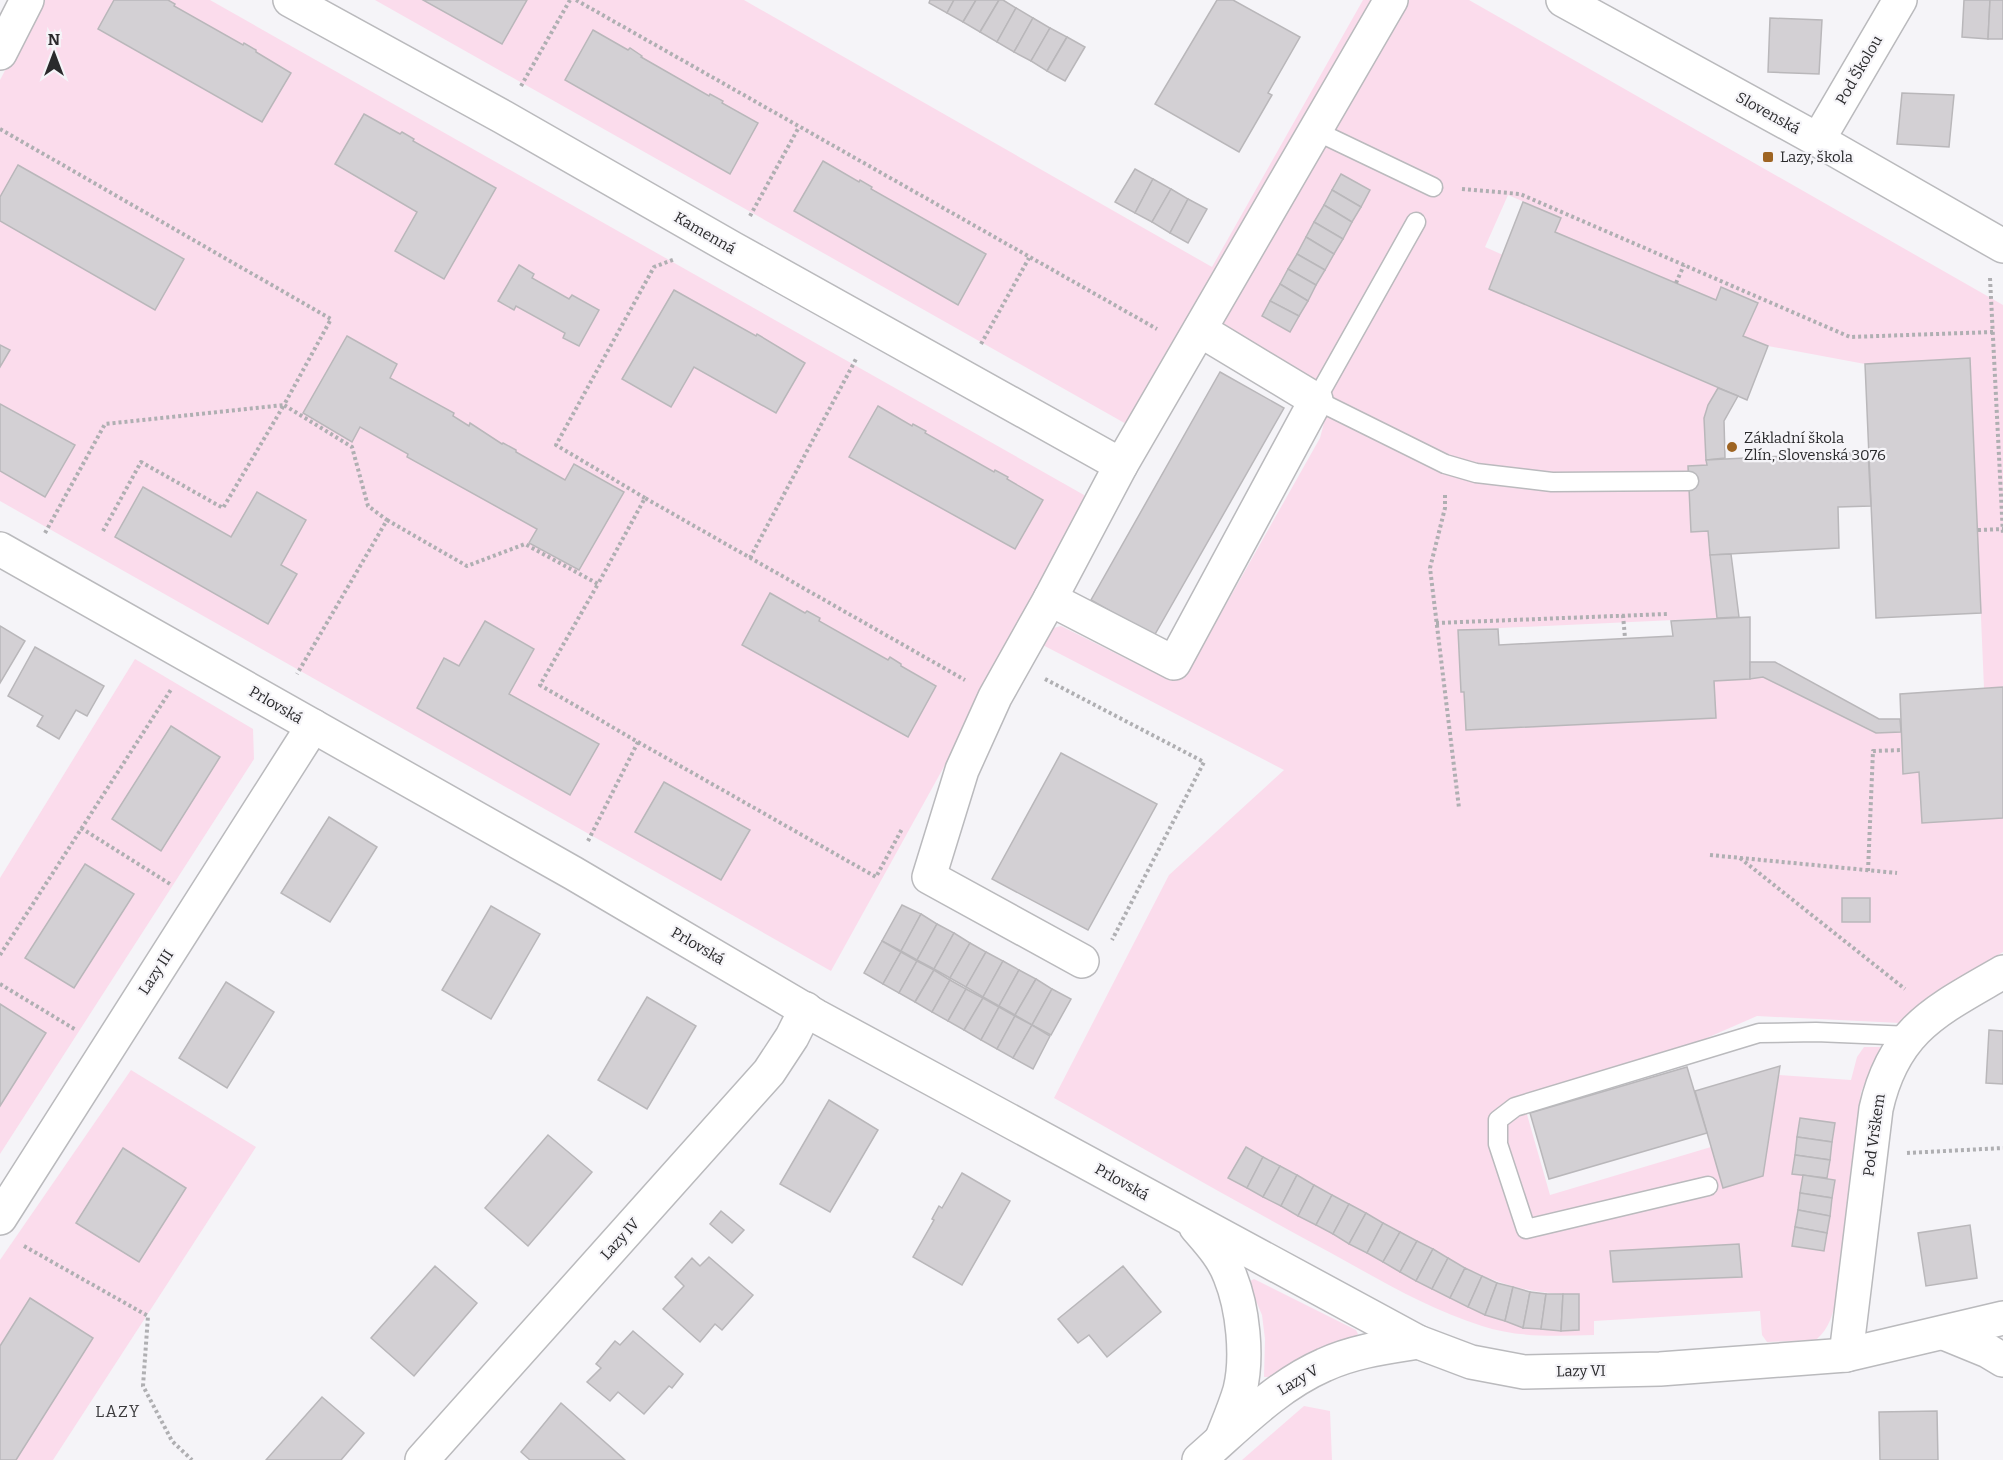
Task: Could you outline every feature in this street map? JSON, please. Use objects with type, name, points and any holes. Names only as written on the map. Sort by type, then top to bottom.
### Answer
[{"type":"street","points":[[0,53],[27,0]]},
{"type":"street","name":"Kamenná","points":[[290,0],[503,117],[1121,465]]},
{"type":"street","points":[[1095,954],[929,877],[962,770],[995,697],[1121,465],[1391,0]]},
{"type":"street","name":"Slovenská","points":[[1563,0],[1818,140],[2003,246]]},
{"type":"street","name":"Pod Školou","points":[[1818,140],[1900,0]]},
{"type":"street","points":[[1050,599],[1174,663],[1316,400],[1200,330]]},
{"type":"street","name":"Prlovská","points":[[0,549],[573,873],[806,1009],[1189,1218],[1221,1258],[1230,1276],[1239,1309],[1243,1341],[1240,1389],[1211,1450]]},
{"type":"street","name":"Lazy III","points":[[10,1231],[107,1049],[313,726]]},
{"type":"street","name":"Pod Vrškem","points":[[1846,1355],[1870,1154],[1880,1088],[1888,1068],[1911,1036],[1934,1012],[2003,972]]},
{"type":"street","name":"Lazy IV","points":[[422,1460],[769,1072],[792,1037],[806,1009]]},
{"type":"street","name":"Lazy VI","points":[[1189,1218],[1418,1342],[1470,1362],[1524,1372],[1660,1369],[1846,1355],[2003,1318]]},
{"type":"street","points":[[1944,1333],[1988,1351],[2003,1360]]},
{"type":"street","name":"Lazy V","points":[[1211,1450],[1278,1392],[1324,1365],[1369,1350],[1418,1342]]},
{"type":"lane","points":[[1316,130],[1432,187]]},
{"type":"lane","points":[[1416,222],[1316,400],[1445,464],[1476,473],[1552,482],[1689,481]]},
{"type":"lane","points":[[1708,1186],[1526,1229],[1498,1144],[1498,1120],[1515,1107],[1759,1033],[1816,1032],[1911,1036]]},
{"type":"path","points":[[503,117],[570,0]]},
{"type":"path","points":[[576,0],[1173,338],[1200,330]]},
{"type":"path","points":[[732,248],[799,127]]},
{"type":"path","points":[[0,129],[331,319],[284,405],[223,508],[141,462],[103,531]]},
{"type":"path","points":[[1432,187],[1520,194],[1850,337],[1993,332]]},
{"type":"path","points":[[676,258],[654,267],[556,445],[995,697]]},
{"type":"path","points":[[963,376],[1029,258]]},
{"type":"path","points":[[1676,283],[1683,265]]},
{"type":"path","points":[[1990,276],[2003,535]]},
{"type":"path","points":[[750,558],[874,327]]},
{"type":"path","points":[[28,565],[105,424],[284,405],[352,447],[368,506],[387,520],[467,567],[525,544],[598,584]]},
{"type":"path","points":[[1445,464],[1445,508],[1430,568],[1459,808]]},
{"type":"path","points":[[645,498],[540,685],[876,877],[905,824]]},
{"type":"path","points":[[278,705],[387,520]]},
{"type":"path","points":[[1978,530],[2003,529]]},
{"type":"path","points":[[1436,622],[1667,614]]},
{"type":"path","points":[[1623,615],[1625,638]]},
{"type":"path","points":[[0,955],[192,658]]},
{"type":"path","points":[[1015,662],[1204,762],[1095,954]]},
{"type":"path","points":[[573,873],[638,742]]},
{"type":"path","points":[[1868,871],[1873,751],[1902,750]]},
{"type":"path","points":[[81,828],[201,903]]},
{"type":"path","points":[[1710,855],[1897,873]]},
{"type":"path","points":[[1740,858],[1934,1012]]},
{"type":"path","points":[[0,984],[107,1049]]},
{"type":"path","points":[[1870,1154],[2003,1148]]},
{"type":"path","points":[[10,1231],[148,1316],[142,1386],[172,1441],[192,1460]]},
{"type":"shaded area","points":[[42,0],[210,0],[1084,495],[1084,504],[1076,528],[831,971],[0,501],[0,80]]},
{"type":"shaded area","points":[[375,0],[744,0],[1212,267],[1363,0],[1469,0],[2003,305],[2003,687],[1984,688],[1970,358],[1865,364],[1768,346],[1743,336],[1758,302],[1721,287],[1716,300],[1555,232],[1561,218],[1508,195],[1485,247],[1503,255],[1489,289],[1718,388],[1706,417],[1707,465],[1689,466],[1692,532],[1708,531],[1717,618],[1458,630],[1461,692],[1464,692],[1466,730],[1715,718],[1714,681],[1763,677],[1876,733],[1901,732],[1903,773],[1919,772],[1922,823],[2003,818],[2003,952],[1926,998],[1900,1023],[1757,1016],[1693,1044],[1594,1073],[1599,1089],[1526,1111],[1550,1195],[1711,1147],[1724,1188],[1763,1176],[1779,1075],[1851,1080],[1857,1057],[1864,1047],[1881,1047],[1861,1092],[1837,1296],[1828,1325],[1816,1340],[1767,1342],[1762,1335],[1760,1311],[1594,1321],[1594,1335],[1552,1336],[1510,1333],[1482,1326],[1423,1303],[1054,1098],[1169,875],[1284,770],[1035,641],[1046,630],[1061,626],[1157,674],[1174,671],[1190,663],[1198,654],[1320,438],[1326,415],[1217,336],[1128,425]],"holes":[[[1800,1118],[1835,1123],[1827,1178],[1835,1180],[1824,1251],[1792,1246],[1803,1175],[1792,1173]],[[1246,1147],[1465,1268],[1520,1288],[1548,1293],[1579,1294],[1578,1329],[1544,1329],[1512,1324],[1481,1313],[1450,1298],[1230,1176]]]},
{"type":"shaded area","points":[[135,659],[253,729],[254,759],[0,1154],[0,878]]},
{"type":"shaded area","points":[[131,1070],[256,1147],[53,1460],[0,1460],[0,1260]]},
{"type":"shaded area","points":[[1254,1279],[1356,1330],[1358,1334],[1354,1339],[1292,1364],[1269,1377],[1264,1377],[1265,1339],[1262,1315],[1249,1285]]},
{"type":"shaded area","points":[[1304,1406],[1330,1411],[1332,1460],[1242,1460]]},
{"type":"building","points":[[114,0],[168,0],[175,4],[174,6],[243,45],[244,43],[291,73],[262,122],[98,29]]},
{"type":"building","points":[[423,0],[527,0],[502,44]]},
{"type":"building","points":[[930,0],[954,0],[947,13],[929,3]]},
{"type":"building","points":[[954,0],[976,0],[963,22],[947,13]]},
{"type":"building","points":[[976,0],[999,0],[980,32],[963,22]]},
{"type":"building","points":[[999,0],[1016,8],[997,42],[980,32]]},
{"type":"building","points":[[1217,0],[1233,0],[1300,37],[1268,93],[1272,95],[1239,152],[1155,104]]},
{"type":"building","points":[[1964,0],[1990,0],[1988,39],[1962,37]]},
{"type":"building","points":[[1990,0],[2003,0],[2003,39],[1988,39]]},
{"type":"building","points":[[1016,8],[1033,18],[1014,52],[997,42]]},
{"type":"building","points":[[1033,18],[1050,28],[1031,61],[1014,52]]},
{"type":"building","points":[[1770,18],[1822,20],[1819,74],[1768,72]]},
{"type":"building","points":[[1050,28],[1067,37],[1047,71],[1031,61]]},
{"type":"building","points":[[593,30],[628,50],[630,48],[641,57],[709,96],[710,94],[723,101],[722,103],[758,123],[730,174],[565,80]]},
{"type":"building","points":[[1067,37],[1085,47],[1065,81],[1047,71]]},
{"type":"building","points":[[1902,93],[1954,95],[1949,147],[1897,144]]},
{"type":"building","points":[[364,114],[400,134],[402,132],[414,139],[413,141],[496,188],[444,279],[395,251],[417,212],[335,164]]},
{"type":"building","points":[[823,161],[859,182],[860,180],[872,187],[871,189],[986,254],[958,305],[794,211]]},
{"type":"building","points":[[18,165],[184,259],[155,310],[0,221],[0,197]]},
{"type":"building","points":[[1135,169],[1153,179],[1135,213],[1115,202]]},
{"type":"building","points":[[1341,174],[1370,190],[1361,207],[1332,190]]},
{"type":"building","points":[[1153,179],[1171,189],[1152,222],[1135,213]]},
{"type":"building","points":[[1171,189],[1188,199],[1170,233],[1152,222]]},
{"type":"building","points":[[1332,190],[1361,207],[1352,222],[1324,205]]},
{"type":"building","points":[[1188,199],[1207,209],[1188,243],[1170,233]]},
{"type":"building","points":[[1523,202],[1561,218],[1555,232],[1716,300],[1721,287],[1758,303],[1743,336],[1768,346],[1747,400],[1489,289]]},
{"type":"building","points":[[1324,205],[1352,222],[1343,239],[1314,222]]},
{"type":"building","points":[[1314,222],[1343,239],[1334,254],[1306,237]]},
{"type":"building","points":[[1306,237],[1334,254],[1325,270],[1297,254]]},
{"type":"building","points":[[1297,254],[1325,270],[1316,285],[1288,269]]},
{"type":"building","points":[[519,265],[534,274],[532,278],[569,299],[572,295],[599,310],[579,346],[563,338],[565,333],[516,306],[514,310],[498,301]]},
{"type":"building","points":[[1288,269],[1316,285],[1308,301],[1280,284]]},
{"type":"building","points":[[1280,284],[1308,301],[1299,316],[1270,301]]},
{"type":"building","points":[[674,290],[756,336],[757,334],[805,363],[776,413],[694,367],[671,407],[622,379]]},
{"type":"building","points":[[1270,301],[1299,316],[1290,332],[1262,316]]},
{"type":"building","points":[[347,336],[397,364],[390,378],[454,413],[453,416],[469,426],[470,423],[565,480],[574,464],[624,492],[579,570],[529,543],[537,529],[407,457],[408,454],[360,427],[352,442],[303,413]]},
{"type":"building","points":[[0,345],[10,350],[0,367]]},
{"type":"building","points":[[1970,358],[1981,613],[1876,618],[1865,364]]},
{"type":"building","points":[[1220,372],[1284,408],[1154,636],[1091,600]]},
{"type":"building","points":[[1718,388],[1738,396],[1724,421],[1725,458],[1706,460],[1704,418],[1708,405]]},
{"type":"building","points":[[0,404],[75,445],[45,497],[0,471]]},
{"type":"building","points":[[878,406],[912,426],[913,424],[926,431],[925,433],[994,472],[995,470],[1008,477],[1007,479],[1043,500],[1015,549],[849,457]]},
{"type":"building","points":[[1868,452],[1871,506],[1838,507],[1839,548],[1710,555],[1708,531],[1691,532],[1688,466],[1707,465],[1706,460]]},
{"type":"building","points":[[143,487],[231,537],[257,492],[306,520],[281,565],[297,574],[268,624],[115,537]]},
{"type":"building","points":[[1731,554],[1739,617],[1717,618],[1710,555]]},
{"type":"building","points":[[770,593],[805,613],[807,611],[820,618],[819,621],[888,660],[890,657],[936,686],[908,737],[742,645]]},
{"type":"building","points":[[1750,617],[1750,679],[1714,681],[1716,718],[1466,730],[1464,692],[1461,692],[1458,630],[1498,629],[1499,645],[1673,636],[1671,621]]},
{"type":"building","points":[[485,621],[534,649],[509,694],[599,744],[570,795],[417,708],[444,658],[459,666]]},
{"type":"building","points":[[0,626],[25,641],[0,683]]},
{"type":"building","points":[[35,647],[104,686],[87,716],[76,710],[59,739],[37,726],[43,716],[8,696]]},
{"type":"building","points":[[1750,662],[1775,662],[1879,719],[1900,719],[1901,732],[1876,733],[1763,677],[1750,679]]},
{"type":"building","points":[[2003,687],[2003,818],[1922,823],[1919,772],[1903,774],[1900,694]]},
{"type":"building","points":[[171,726],[220,757],[161,851],[112,819]]},
{"type":"building","points":[[1061,753],[1157,804],[1088,930],[992,879]]},
{"type":"building","points":[[664,782],[750,830],[721,880],[635,832]]},
{"type":"building","points":[[329,817],[377,847],[330,922],[281,893]]},
{"type":"building","points":[[85,864],[134,894],[74,988],[25,958]]},
{"type":"building","points":[[1842,898],[1870,898],[1870,922],[1842,922]]},
{"type":"building","points":[[902,905],[921,914],[901,951],[882,941]]},
{"type":"building","points":[[491,906],[540,934],[491,1019],[442,990]]},
{"type":"building","points":[[921,914],[937,924],[917,960],[901,951]]},
{"type":"building","points":[[937,924],[954,933],[934,969],[917,960]]},
{"type":"building","points":[[954,933],[970,943],[950,978],[934,969]]},
{"type":"building","points":[[882,941],[901,952],[883,984],[864,973]]},
{"type":"building","points":[[970,943],[986,952],[966,987],[950,978]]},
{"type":"building","points":[[901,952],[917,961],[899,993],[883,984]]},
{"type":"building","points":[[986,952],[1003,961],[983,997],[966,987]]},
{"type":"building","points":[[917,961],[934,970],[915,1002],[899,993]]},
{"type":"building","points":[[1003,961],[1019,970],[999,1006],[983,997]]},
{"type":"building","points":[[934,970],[950,980],[932,1012],[915,1002]]},
{"type":"building","points":[[1019,970],[1036,979],[1015,1015],[999,1006]]},
{"type":"building","points":[[1036,979],[1052,989],[1032,1025],[1015,1015]]},
{"type":"building","points":[[950,980],[966,989],[948,1021],[932,1012]]},
{"type":"building","points":[[226,982],[274,1012],[227,1088],[179,1058]]},
{"type":"building","points":[[966,989],[983,998],[964,1030],[948,1021]]},
{"type":"building","points":[[1052,989],[1071,999],[1051,1035],[1032,1025]]},
{"type":"building","points":[[647,997],[696,1026],[647,1109],[598,1080]]},
{"type":"building","points":[[983,998],[999,1007],[981,1040],[964,1030]]},
{"type":"building","points":[[0,1004],[46,1033],[0,1106]]},
{"type":"building","points":[[999,1007],[1015,1016],[997,1049],[981,1040]]},
{"type":"building","points":[[1015,1016],[1032,1025],[1013,1058],[997,1049]]},
{"type":"building","points":[[1032,1025],[1050,1036],[1033,1069],[1013,1058]]},
{"type":"building","points":[[1989,1030],[2003,1031],[2003,1084],[1986,1083]]},
{"type":"building","points":[[1780,1066],[1763,1176],[1723,1188],[1695,1091]]},
{"type":"building","points":[[1687,1067],[1707,1133],[1549,1179],[1530,1113]]},
{"type":"building","points":[[829,1100],[878,1130],[830,1212],[780,1184]]},
{"type":"building","points":[[1800,1118],[1835,1123],[1832,1142],[1797,1137]]},
{"type":"building","points":[[548,1135],[592,1172],[528,1246],[485,1208]]},
{"type":"building","points":[[1797,1137],[1832,1142],[1830,1160],[1795,1155]]},
{"type":"building","points":[[1246,1147],[1263,1157],[1247,1188],[1228,1178]]},
{"type":"building","points":[[123,1148],[186,1188],[139,1262],[76,1223]]},
{"type":"building","points":[[1795,1155],[1830,1160],[1827,1178],[1792,1174]]},
{"type":"building","points":[[1263,1157],[1280,1166],[1263,1197],[1247,1188]]},
{"type":"building","points":[[1280,1166],[1297,1175],[1281,1206],[1263,1197]]},
{"type":"building","points":[[962,1173],[1010,1201],[962,1285],[913,1257],[934,1220],[932,1219],[939,1206],[942,1208]]},
{"type":"building","points":[[1297,1175],[1314,1185],[1298,1216],[1281,1206]]},
{"type":"building","points":[[1803,1175],[1835,1180],[1832,1198],[1800,1193]]},
{"type":"building","points":[[1314,1185],[1332,1195],[1316,1225],[1298,1216]]},
{"type":"building","points":[[1800,1193],[1832,1198],[1830,1216],[1798,1210]]},
{"type":"building","points":[[1332,1195],[1349,1204],[1333,1234],[1316,1225]]},
{"type":"building","points":[[1349,1204],[1366,1213],[1349,1244],[1333,1234]]},
{"type":"building","points":[[1798,1210],[1830,1216],[1827,1233],[1795,1227]]},
{"type":"building","points":[[721,1211],[744,1230],[732,1243],[710,1224]]},
{"type":"building","points":[[1366,1213],[1383,1223],[1367,1253],[1349,1244]]},
{"type":"building","points":[[1383,1223],[1400,1232],[1383,1262],[1367,1253]]},
{"type":"building","points":[[1970,1225],[1977,1278],[1926,1286],[1918,1233]]},
{"type":"building","points":[[1795,1227],[1827,1233],[1824,1251],[1792,1246]]},
{"type":"building","points":[[1400,1232],[1417,1241],[1400,1272],[1383,1262]]},
{"type":"building","points":[[1417,1241],[1433,1249],[1416,1281],[1400,1272]]},
{"type":"building","points":[[1739,1244],[1742,1277],[1613,1282],[1610,1251]]},
{"type":"building","points":[[1433,1249],[1448,1258],[1432,1289],[1416,1281]]},
{"type":"building","points":[[709,1257],[753,1295],[722,1330],[715,1324],[700,1342],[663,1309],[684,1286],[675,1277],[692,1258],[700,1266]]},
{"type":"building","points":[[1448,1258],[1465,1268],[1450,1298],[1432,1289]]},
{"type":"building","points":[[435,1266],[477,1303],[414,1376],[371,1338]]},
{"type":"building","points":[[1123,1266],[1161,1312],[1107,1357],[1089,1335],[1078,1343],[1058,1319]]},
{"type":"building","points":[[1465,1268],[1482,1276],[1468,1307],[1450,1298]]},
{"type":"building","points":[[1482,1276],[1497,1283],[1485,1315],[1468,1307]]},
{"type":"building","points":[[1497,1283],[1513,1287],[1505,1321],[1485,1315]]},
{"type":"building","points":[[1513,1287],[1530,1292],[1523,1328],[1505,1321]]},
{"type":"building","points":[[1530,1292],[1546,1294],[1541,1329],[1523,1328]]},
{"type":"building","points":[[1546,1294],[1563,1294],[1561,1331],[1541,1329]]},
{"type":"building","points":[[1563,1294],[1579,1294],[1579,1330],[1561,1331]]},
{"type":"building","points":[[30,1298],[93,1338],[16,1460],[0,1460],[0,1346]]},
{"type":"building","points":[[633,1331],[683,1374],[672,1388],[669,1386],[644,1414],[618,1392],[610,1401],[587,1382],[601,1368],[596,1364],[615,1341],[620,1345]]},
{"type":"building","points":[[322,1397],[364,1433],[341,1460],[266,1460]]},
{"type":"building","points":[[561,1403],[625,1460],[530,1460],[521,1452]]},
{"type":"building","points":[[1937,1411],[1938,1460],[1880,1460],[1879,1412]]},
{"type":"place","name":"Lazy, škola","points":[[1768,157]]},
{"type":"place","name":"Základní škola Zlín, Slovenská 3076","points":[[1732,447]]},
{"type":"district","name":"LAZY","points":[[118,1411]]}]
